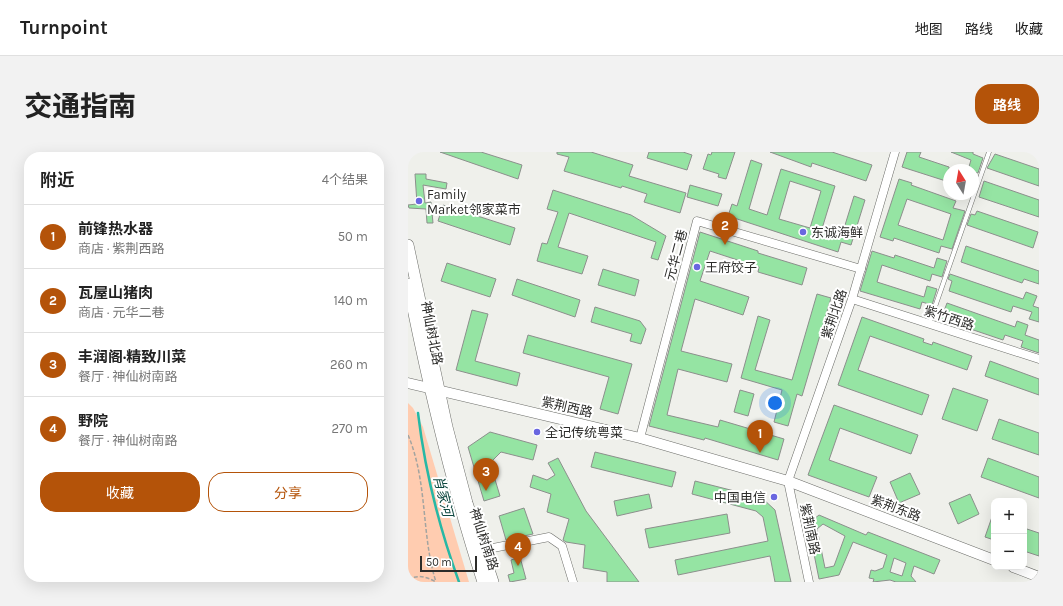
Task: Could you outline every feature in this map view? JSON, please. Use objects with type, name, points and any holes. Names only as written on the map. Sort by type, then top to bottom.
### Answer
[{"type":"main road","points":[[408,245],[434,389]]},
{"type":"main road","name":"神仙树北路","points":[[408,284],[434,389]]},
{"type":"main road","name":"神仙树南路","points":[[434,389],[460,512],[478,551],[483,582]]},
{"type":"main road","points":[[478,551],[493,582]]},
{"type":"street","name":"紫荆北路","points":[[788,481],[852,299],[895,152]]},
{"type":"street","name":"元华二巷","points":[[640,438],[697,221],[861,269]]},
{"type":"street","name":"紫竹西路","points":[[852,299],[1039,359]]},
{"type":"street","name":"紫荆西路","points":[[408,383],[640,438],[788,481]]},
{"type":"street","name":"紫荆东路","points":[[788,481],[991,559]]},
{"type":"street","name":"紫荆南路","points":[[788,481],[809,582]]},
{"type":"street","points":[[478,551],[549,537],[562,546],[573,582]]},
{"type":"street","points":[[1021,570],[1039,577]]},
{"type":"lane","points":[[929,324],[988,152]]},
{"type":"path","points":[[408,436],[420,481],[429,552],[436,582]]},
{"type":"path","points":[[408,446],[411,443]]},
{"type":"path","points":[[408,579],[417,575],[427,577],[436,582]]},
{"type":"shaded area","points":[[408,403],[413,408],[423,427],[469,582],[408,582]]},
{"type":"building","points":[[440,152],[481,152],[522,165],[518,179]]},
{"type":"building","points":[[557,152],[591,152],[633,165],[629,176],[686,193],[680,213],[644,202],[647,194],[564,171],[569,157],[557,154]]},
{"type":"building","points":[[649,152],[683,152],[692,155],[687,170],[647,158]]},
{"type":"building","points":[[712,152],[735,152],[726,179],[718,177],[719,174],[703,169],[708,154],[711,155]]},
{"type":"building","points":[[770,152],[832,152],[872,165],[866,181],[812,163],[811,167]]},
{"type":"building","points":[[907,152],[921,152],[919,157],[943,165],[943,180],[902,167]]},
{"type":"building","points":[[951,152],[973,152],[973,154],[983,158],[979,170],[979,164],[970,164],[971,160]]},
{"type":"building","points":[[995,154],[1039,169],[1039,186],[987,168]]},
{"type":"building","points":[[751,160],[762,164],[749,209],[767,215],[781,169],[835,186],[821,232],[841,238],[854,196],[865,200],[851,245],[841,242],[838,252],[728,216],[732,204],[737,206]],"holes":[[[790,181],[821,191],[810,228],[779,219]]]},
{"type":"building","points":[[415,174],[426,174],[426,179],[447,183],[446,189],[423,185],[425,203],[431,202],[433,223],[427,223],[426,209],[409,208],[408,205],[417,204]]},
{"type":"building","points":[[899,179],[943,196],[943,200],[956,201],[953,208],[965,211],[952,249],[941,246],[939,253],[894,238],[893,241],[880,237]],"holes":[[[907,199],[951,214],[943,240],[898,225]]]},
{"type":"building","points":[[984,181],[1039,200],[1039,217],[979,197]]},
{"type":"building","points":[[690,185],[722,194],[718,206],[687,197]]},
{"type":"building","points":[[553,190],[631,215],[666,236],[658,260],[651,258],[656,242],[569,213],[558,247],[588,256],[582,274],[537,261],[542,243],[547,244],[558,212],[547,209]]},
{"type":"building","points":[[443,205],[515,228],[510,245],[438,221]]},
{"type":"building","points":[[977,211],[1038,232],[1033,248],[967,225],[971,214],[975,215]]},
{"type":"building","points":[[700,232],[758,251],[758,253],[807,268],[802,285],[758,272],[759,267],[710,251],[700,281],[749,297],[743,315],[695,299],[681,351],[732,364],[727,382],[678,369],[667,415],[718,427],[720,420],[784,439],[778,460],[705,438],[704,440],[649,426]]},
{"type":"building","points":[[966,246],[1039,271],[1039,284],[1024,279],[1022,283],[961,262]]},
{"type":"building","points":[[872,251],[894,258],[895,255],[934,268],[937,258],[947,261],[942,277],[932,274],[930,281],[882,265],[877,282],[924,297],[927,286],[937,289],[932,305],[922,302],[920,309],[860,291]]},
{"type":"building","points":[[447,263],[496,279],[490,297],[441,281]]},
{"type":"building","points":[[603,269],[639,280],[635,296],[598,285]]},
{"type":"building","points":[[950,274],[1023,299],[1026,292],[1037,296],[1033,306],[1039,308],[1039,322],[1029,319],[1032,312],[1013,306],[1011,312],[949,291],[952,281],[948,279]]},
{"type":"building","points":[[517,279],[580,300],[575,317],[512,295]]},
{"type":"building","points":[[817,294],[831,298],[802,396],[797,394],[788,426],[774,422],[782,390],[741,378],[758,316],[770,320],[755,370],[792,380]]},
{"type":"building","points":[[947,303],[1015,327],[1017,321],[1028,325],[1025,335],[1039,340],[1039,353],[1021,347],[1023,341],[1005,335],[1003,340],[941,319]]},
{"type":"building","points":[[595,307],[640,321],[646,329],[641,344],[630,341],[632,334],[591,322]]},
{"type":"building","points":[[472,310],[488,314],[475,361],[520,373],[517,386],[456,370]]},
{"type":"building","points":[[862,317],[924,339],[923,342],[932,345],[933,342],[972,356],[967,370],[870,336],[858,370],[929,395],[922,415],[838,385]]},
{"type":"building","points":[[528,335],[632,364],[618,414],[600,409],[609,377],[523,353]]},
{"type":"building","points":[[990,361],[1039,379],[1039,395],[985,376]]},
{"type":"building","points":[[953,388],[988,400],[977,431],[942,419]]},
{"type":"building","points":[[740,390],[754,394],[748,416],[734,412]]},
{"type":"building","points":[[834,405],[918,435],[911,454],[840,428],[829,460],[877,477],[869,497],[808,475]]},
{"type":"building","points":[[999,419],[1039,433],[1039,455],[992,439]]},
{"type":"building","points":[[490,432],[537,445],[533,460],[501,452],[490,463],[500,496],[484,501],[468,447]]},
{"type":"building","points":[[595,452],[676,472],[672,487],[591,467]]},
{"type":"building","points":[[558,458],[586,511],[639,582],[607,582],[607,572],[583,568],[585,545],[566,542],[563,540],[569,519],[547,512],[551,494],[530,487],[533,475],[547,480],[555,475],[548,463]]},
{"type":"building","points":[[988,458],[1039,477],[1039,498],[981,477]]},
{"type":"building","points":[[910,473],[920,494],[899,503],[890,482]]},
{"type":"building","points":[[695,481],[762,498],[775,510],[791,582],[775,582],[770,556],[678,575],[675,560],[768,541],[763,517],[756,511],[692,494]]},
{"type":"building","points":[[649,494],[652,508],[617,516],[614,501]]},
{"type":"building","points":[[970,494],[979,514],[958,524],[949,503]]},
{"type":"building","points":[[524,508],[533,534],[506,540],[499,516]]},
{"type":"building","points":[[727,514],[730,533],[649,548],[645,529]]},
{"type":"building","points":[[819,515],[866,535],[868,532],[940,560],[934,574],[914,566],[911,576],[916,582],[896,582],[890,580],[873,582],[874,579],[869,578],[871,570],[875,571],[883,568],[887,555],[853,542],[839,575],[819,579],[808,524]],"holes":[[[823,524],[845,536],[834,566],[825,568],[817,529]],[[894,558],[906,563],[902,576],[890,572]]]},
{"type":"building","points":[[991,520],[991,539],[985,537]]},
{"type":"building","points":[[1027,529],[1039,533],[1039,556],[1027,552]]},
{"type":"building","points":[[520,557],[526,579],[510,582],[508,575],[514,573],[511,560]]},
{"type":"waterway","name":"肖家河","points":[[418,413],[429,478],[439,520],[459,582]]},
{"type":"place","name":"Family Market邻家菜市","points":[[419,201]]},
{"type":"place","name":"东诚海鲜","points":[[803,232]]},
{"type":"place","name":"瓦屋山猪肉","points":[[725,245]]},
{"type":"place","name":"王府饺子","points":[[697,267]]},
{"type":"place","name":"全记传统粤菜","points":[[537,432]]},
{"type":"place","name":"前锋热水器","points":[[760,453]]},
{"type":"place","name":"丰润阁·精致川菜","points":[[486,491]]},
{"type":"place","name":"中国电信","points":[[774,497]]},
{"type":"place","name":"野院","points":[[518,566]]}]
